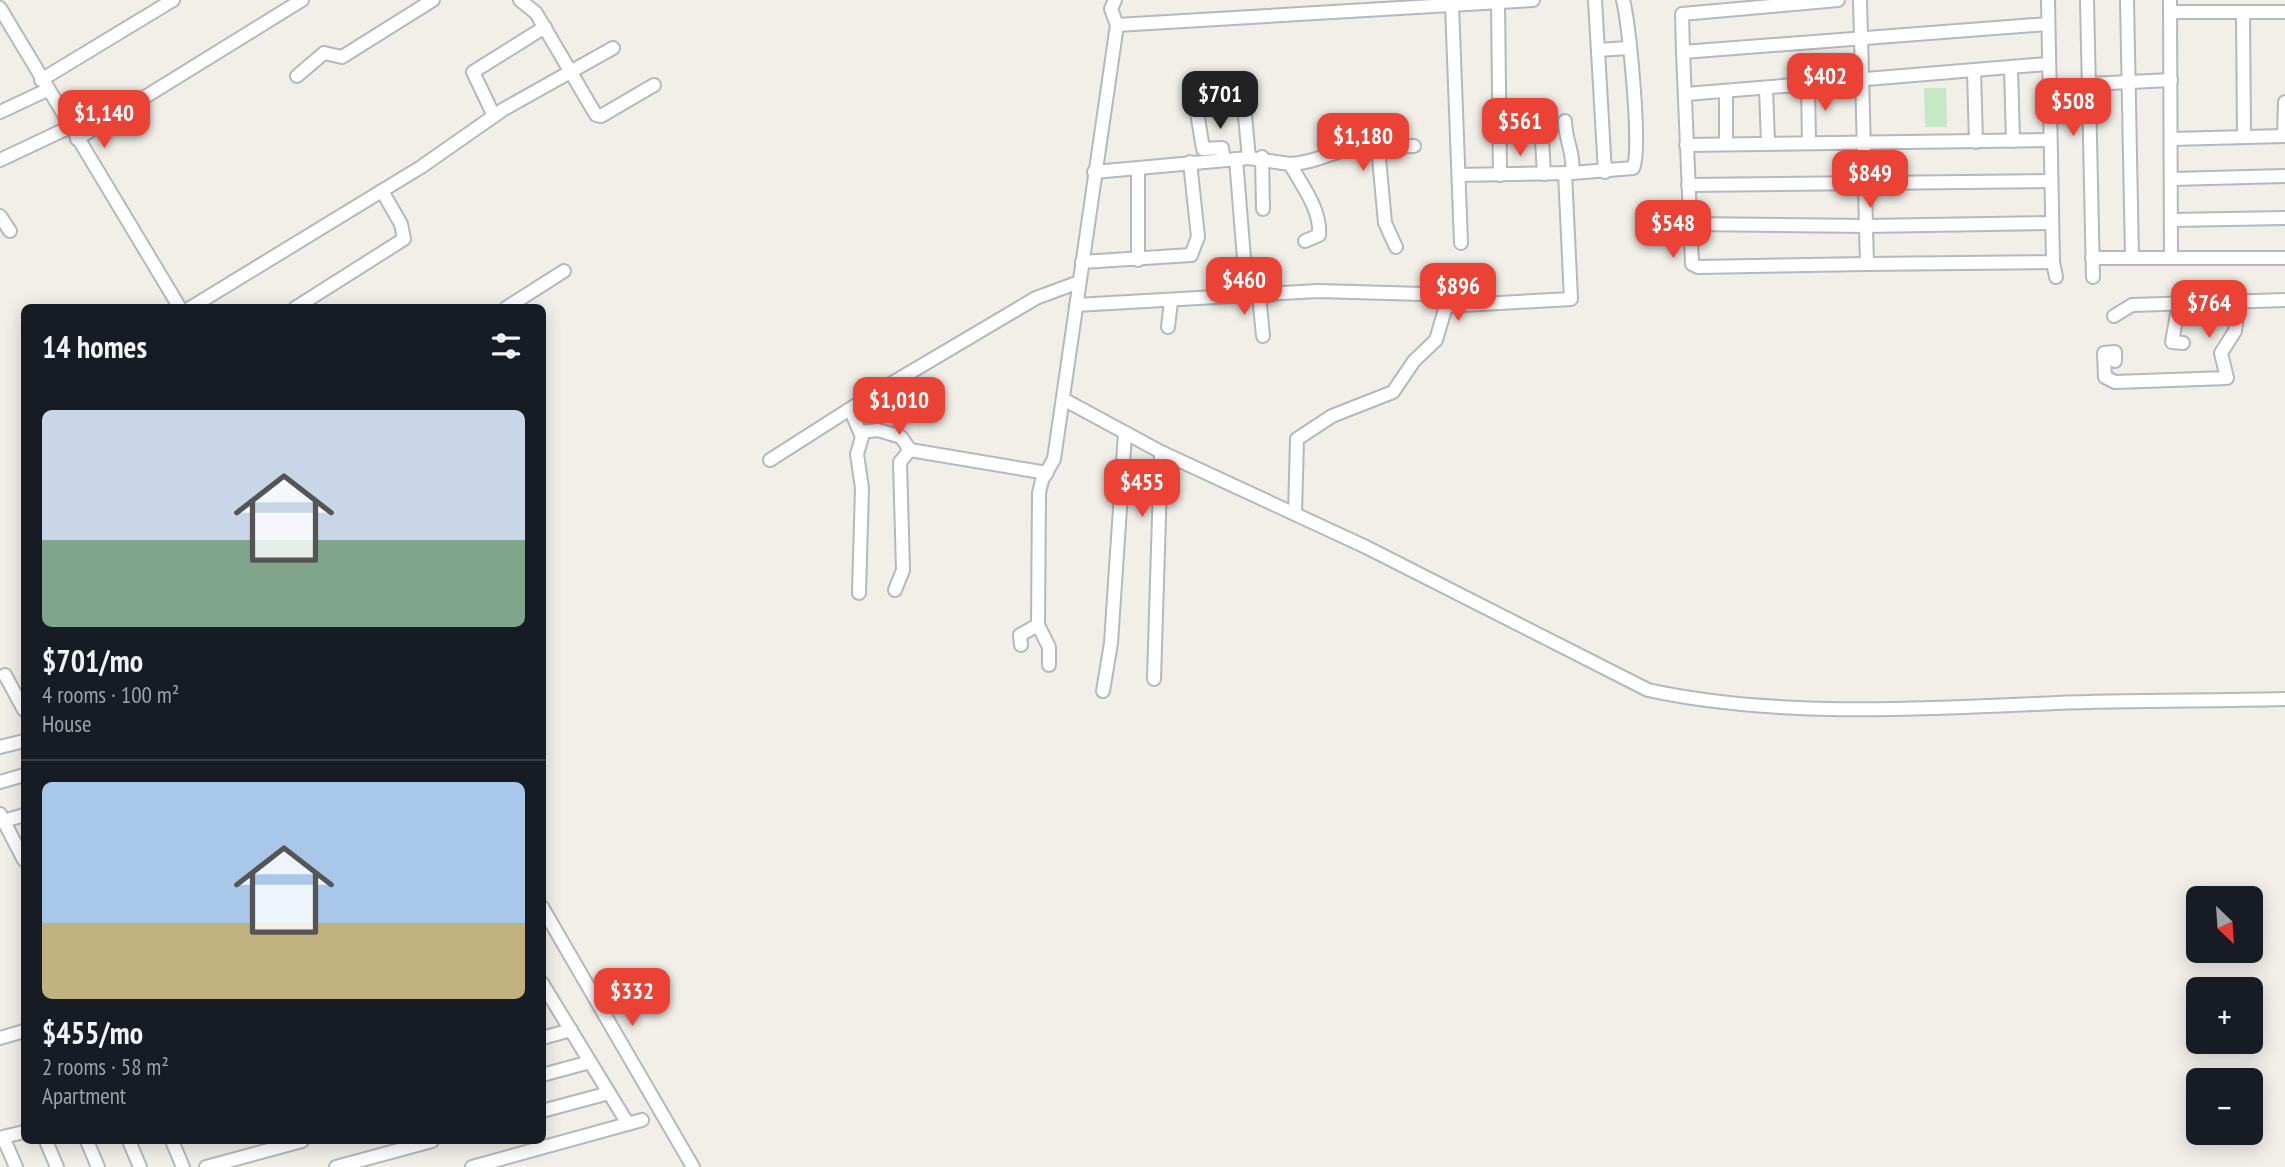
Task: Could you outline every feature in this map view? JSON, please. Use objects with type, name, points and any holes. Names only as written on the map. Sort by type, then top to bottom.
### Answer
[{"type":"street","points":[[0,112],[173,0]]},
{"type":"street","points":[[0,160],[73,133],[302,0]]},
{"type":"street","points":[[297,76],[324,53],[342,58],[433,0]]},
{"type":"street","points":[[520,0],[533,8],[568,72],[596,115],[601,116],[654,85]]},
{"type":"street","points":[[1049,666],[1049,647],[1038,625],[1039,493],[1054,459],[1117,25],[1111,9],[1115,0]]},
{"type":"street","points":[[1117,25],[1533,0]]},
{"type":"street","points":[[1595,0],[1605,172]]},
{"type":"street","points":[[1458,175],[1605,172],[1630,170],[1635,165],[1623,0]]},
{"type":"street","points":[[1682,0],[1690,260],[1698,267],[2053,262]]},
{"type":"street","points":[[1682,14],[1838,0]]},
{"type":"street","points":[[1860,0],[1867,264]]},
{"type":"street","points":[[2048,0],[2051,223],[2056,277]]},
{"type":"street","points":[[2087,0],[2093,277]]},
{"type":"street","points":[[2127,0],[2132,258]]},
{"type":"street","points":[[1498,3],[1500,175]]},
{"type":"street","points":[[1452,5],[1461,243]]},
{"type":"street","points":[[2171,258],[2170,6],[2243,12],[2285,12]]},
{"type":"street","points":[[0,8],[178,304]]},
{"type":"street","points":[[2243,12],[2244,137]]},
{"type":"street","points":[[1683,52],[2048,24]]},
{"type":"street","points":[[494,116],[473,72],[545,27]]},
{"type":"street","points":[[202,304],[382,191],[494,116],[613,48]]},
{"type":"street","points":[[1598,50],[1628,48]]},
{"type":"street","points":[[1686,94],[2047,64]]},
{"type":"street","points":[[2011,67],[2012,141]]},
{"type":"street","points":[[1974,71],[1976,142]]},
{"type":"street","points":[[2088,83],[2171,80]]},
{"type":"street","points":[[1808,83],[1809,143]]},
{"type":"street","points":[[1766,88],[1768,143]]},
{"type":"street","points":[[1726,92],[1726,144]]},
{"type":"street","points":[[1195,100],[1203,149],[1222,148],[1243,158],[1263,209]]},
{"type":"street","points":[[2171,139],[2284,136],[2285,102]]},
{"type":"street","points":[[1245,116],[1243,158],[1253,295],[1263,336]]},
{"type":"street","points":[[1500,120],[1541,123],[1544,174]]},
{"type":"street","points":[[1295,514],[1295,450],[1300,436],[1332,416],[1393,392],[1414,361],[1436,340],[1446,306],[1571,299],[1569,173],[1573,160],[1566,144],[1565,121]]},
{"type":"street","points":[[1686,145],[2049,140]]},
{"type":"street","points":[[1094,172],[1243,158],[1290,164],[1314,162],[1345,148],[1414,146]]},
{"type":"street","points":[[1378,147],[1385,223],[1396,247]]},
{"type":"street","points":[[1082,262],[1187,256],[1195,250],[1198,237],[1190,162]]},
{"type":"street","points":[[1290,164],[1312,202],[1317,219],[1319,235],[1305,241]]},
{"type":"street","points":[[1138,169],[1138,260]]},
{"type":"street","points":[[2172,179],[2285,176]]},
{"type":"street","points":[[1688,185],[2050,181]]},
{"type":"street","points":[[301,304],[404,239],[401,224],[382,191]]},
{"type":"street","points":[[0,216],[10,231]]},
{"type":"street","points":[[2171,220],[2285,218]]},
{"type":"street","points":[[1689,224],[1866,226],[2051,223]]},
{"type":"street","points":[[2092,258],[2285,258]]},
{"type":"street","points":[[512,304],[564,271]]},
{"type":"street","points":[[769,460],[1036,298],[1079,282]]},
{"type":"street","points":[[1076,305],[1377,291],[1423,294]]},
{"type":"street","points":[[2115,360],[2115,352],[2104,353],[2105,377],[2115,382],[2227,378],[2221,353],[2235,331],[2239,300]]},
{"type":"street","points":[[2120,315],[2179,303],[2285,300]]},
{"type":"street","points":[[1168,327],[1171,301]]},
{"type":"street","points":[[2179,303],[2172,342],[2183,343]]},
{"type":"street","points":[[1063,399],[1161,452],[1295,514],[1648,690],[1671,695],[1760,704],[1871,708],[2285,699]]},
{"type":"street","points":[[851,411],[861,432],[862,444],[858,454],[862,488],[859,593]]},
{"type":"street","points":[[861,432],[878,430],[901,437],[909,450],[1047,472]]},
{"type":"street","points":[[1103,691],[1111,643],[1125,433]]},
{"type":"street","points":[[895,590],[903,570],[900,462],[909,450]]},
{"type":"street","points":[[1154,679],[1161,452]]},
{"type":"street","points":[[1021,645],[1020,635],[1038,625]]},
{"type":"street","points":[[5,675],[21,704]]},
{"type":"street","points":[[1,744],[21,741]]},
{"type":"street","points":[[0,782],[21,776]]},
{"type":"street","points":[[21,815],[2,817],[21,850]]},
{"type":"street","points":[[546,914],[693,1167]]},
{"type":"street","points":[[548,1002],[571,1030],[628,1124]]},
{"type":"street","points":[[546,1037],[571,1030]]},
{"type":"street","points":[[0,1038],[21,1032]]},
{"type":"street","points":[[546,1074],[590,1062]]},
{"type":"street","points":[[546,1110],[609,1093]]},
{"type":"street","points":[[472,1167],[642,1120]]},
{"type":"street","points":[[16,1167],[2,1137],[21,1133]]},
{"type":"street","points":[[47,1144],[57,1167]]},
{"type":"street","points":[[88,1144],[98,1167]]},
{"type":"street","points":[[130,1144],[140,1167]]},
{"type":"street","points":[[173,1144],[183,1167]]},
{"type":"street","points":[[206,1167],[291,1144]]},
{"type":"street","points":[[335,1167],[421,1144]]},
{"type":"green space","points":[[1924,88],[1946,88],[1947,127],[1925,127]]}]
